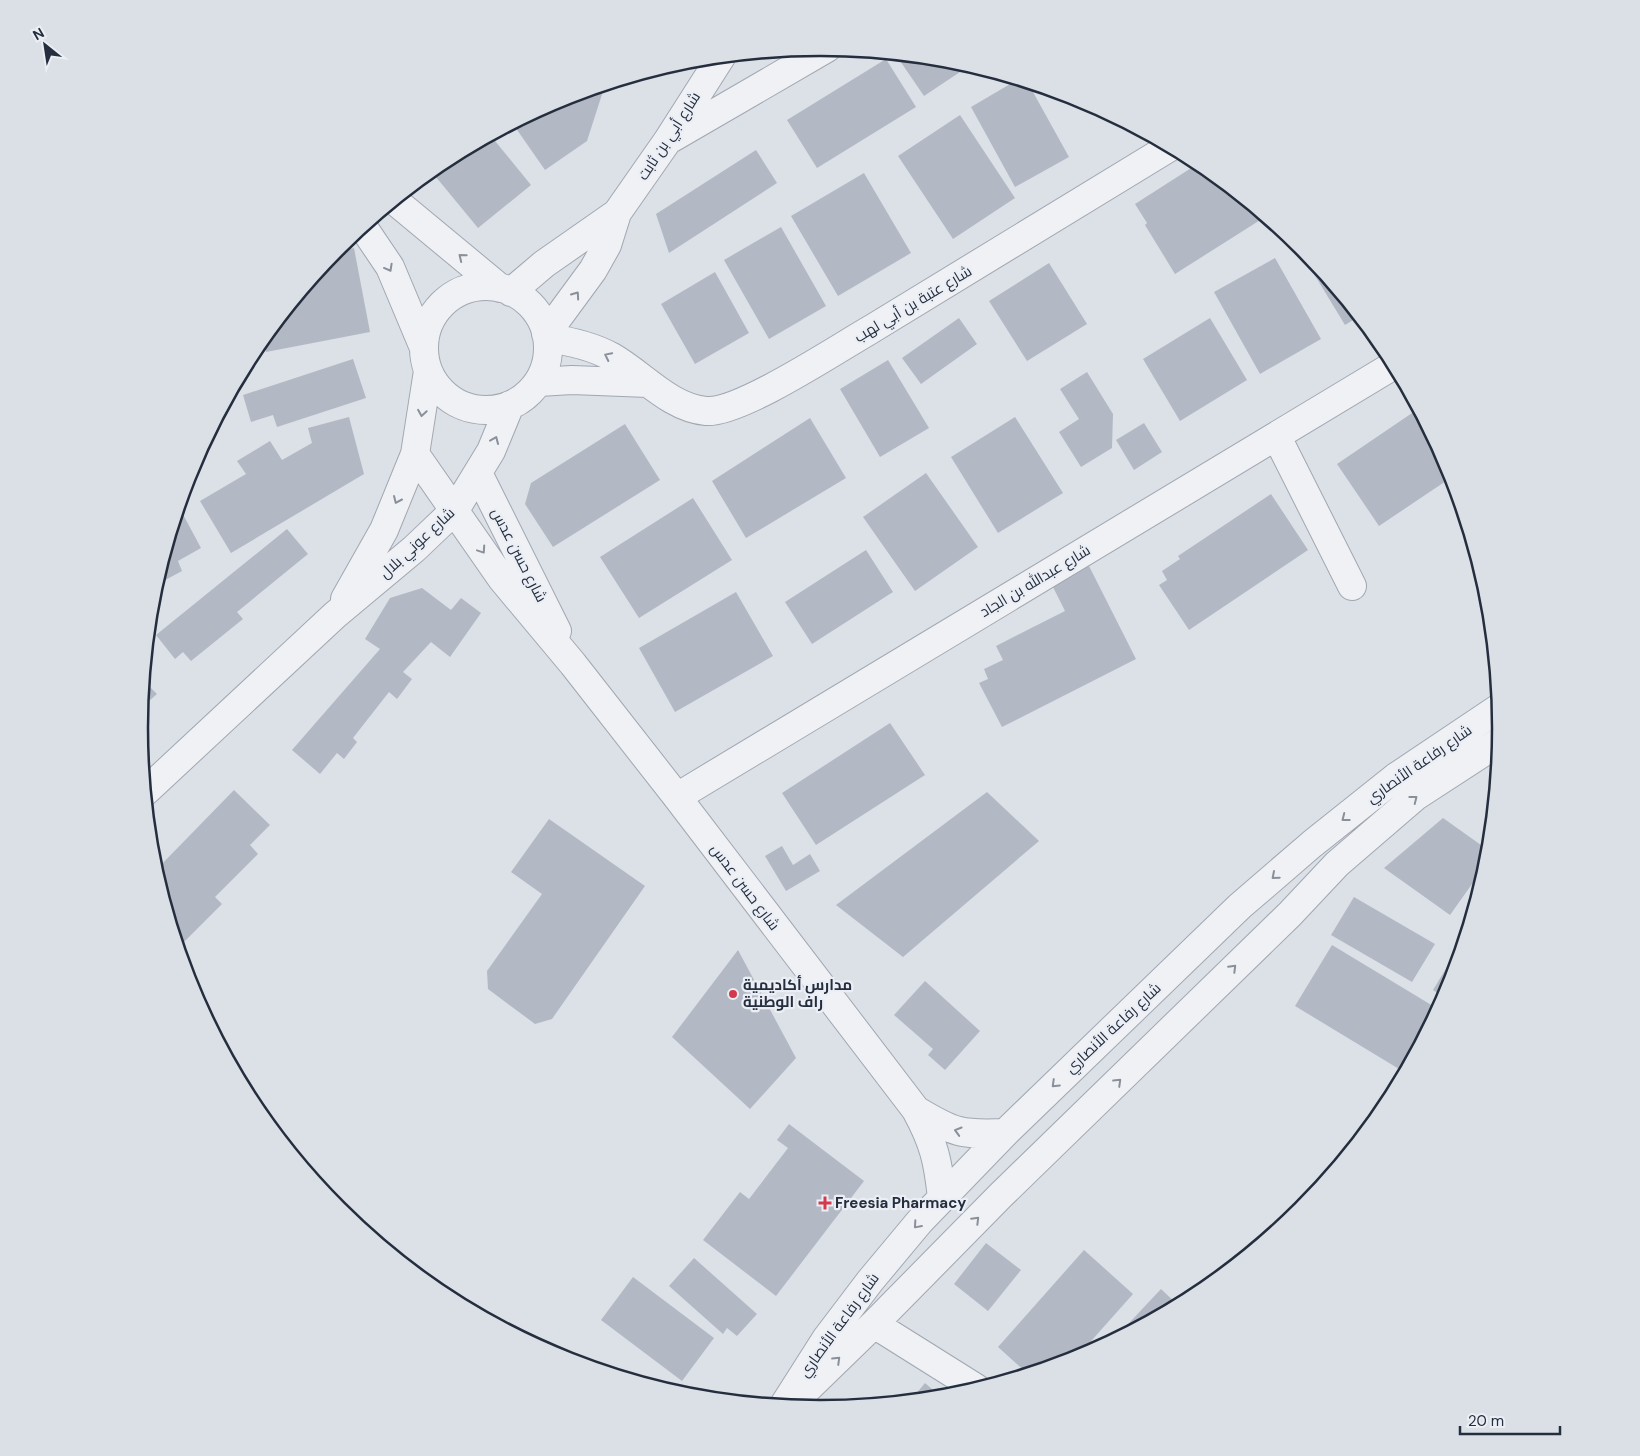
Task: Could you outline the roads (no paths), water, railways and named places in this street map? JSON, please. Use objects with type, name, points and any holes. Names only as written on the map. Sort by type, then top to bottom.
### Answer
[{"type":"street","points":[[668,140],[813,56]]},
{"type":"street","name":"شارع أبي بن ثابت","points":[[547,336],[593,270],[607,245],[617,213],[668,140],[715,65]]},
{"type":"street","name":"شارع عتبة بن أبي لهب","points":[[547,336],[581,344],[610,356],[648,383],[687,406],[704,411],[718,412],[731,408],[794,375],[1164,151]]},
{"type":"street","points":[[368,232],[390,267],[436,385],[447,397],[462,406],[477,410],[494,410],[510,406],[524,397],[538,382],[548,355],[547,336],[542,321],[524,298],[505,290],[399,205]]},
{"type":"street","name":"شارع أبي بن ثابت","points":[[505,290],[617,213]]},
{"type":"street","points":[[426,359],[426,334],[430,321],[448,300],[473,288],[505,290]]},
{"type":"street","name":"شارع عوني بلال","points":[[335,615],[384,530],[415,454],[426,359]]},
{"type":"street","name":"شارع عبدالله بن الجاد","points":[[676,797],[1388,369]]},
{"type":"street","name":"شارع عتبة بن أبي لهب","points":[[538,382],[572,380],[648,383]]},
{"type":"street","name":"شارع عوني بلال","points":[[151,786],[335,615],[400,561],[455,510],[491,451],[510,406]]},
{"type":"street","points":[[1277,437],[1352,586]]},
{"type":"street","name":"شارع حسن عدس","points":[[415,454],[502,579],[573,664],[916,1110],[932,1139],[939,1163],[942,1198]]},
{"type":"street","name":"شارع حسن عدس","points":[[478,473],[573,664]]},
{"type":"street","name":"شارع رفاعة الأنصاري","points":[[788,1399],[826,1339],[870,1281],[942,1198],[1005,1133],[1240,906],[1312,844],[1396,777],[1491,713]]},
{"type":"street","name":"شارع رفاعة الأنصاري","points":[[796,1399],[874,1324],[1001,1194],[1290,914],[1337,864],[1416,796],[1491,747]]},
{"type":"street","name":"شارع حسن عدس","points":[[916,1110],[944,1127],[961,1133],[1005,1133]]},
{"type":"street","points":[[874,1324],[968,1383]]},
{"type":"place","name":"مدارس أكاديمية راف الوطنية","points":[[733,994]]},
{"type":"place","name":"Freesia Pharmacy","points":[[825,1203]]}]
